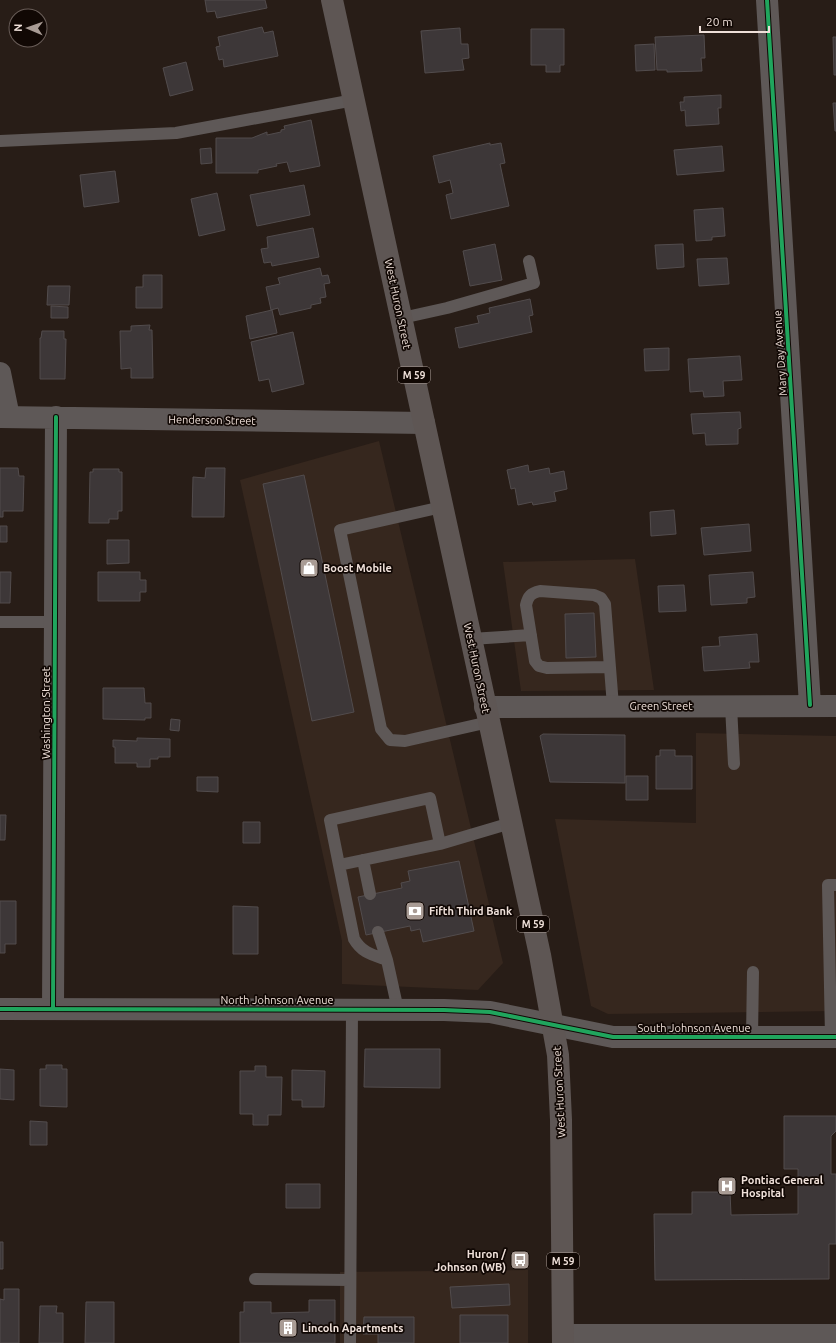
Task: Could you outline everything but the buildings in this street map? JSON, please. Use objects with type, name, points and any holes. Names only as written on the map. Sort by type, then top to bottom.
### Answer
[{"type":"highway","name":"West Huron Street","points":[[332,0],[540,955],[553,1025],[558,1055],[561,1120],[563,1339]]},
{"type":"street","name":"Mary Day Avenue","points":[[767,0],[810,705]]},
{"type":"street","points":[[0,373],[4,417]]},
{"type":"street","name":"Henderson Street","points":[[4,417],[424,423]]},
{"type":"street","name":"Washington Street","points":[[53,1009],[56,418]]},
{"type":"street","name":"Green Street","points":[[487,714],[613,706],[836,706]]},
{"type":"street","name":"North Johnson Avenue","points":[[0,1009],[352,1009],[490,1012],[553,1025]]},
{"type":"street","name":"South Johnson Avenue","points":[[553,1025],[613,1037],[834,1037]]},
{"type":"street","points":[[563,1339],[719,1339],[836,1335]]},
{"type":"lane","points":[[0,141],[176,133],[354,100]]},
{"type":"lane","points":[[402,318],[447,308],[534,283],[529,261]]},
{"type":"lane","points":[[442,507],[340,530],[381,729],[390,740],[405,741],[487,714]]},
{"type":"lane","points":[[610,667],[547,668],[540,666],[535,661],[526,605],[528,597],[533,593],[540,591],[594,595],[601,598],[605,604],[610,667],[613,706]]},
{"type":"lane","points":[[0,622],[55,622]]},
{"type":"lane","points":[[471,639],[531,635]]},
{"type":"lane","points":[[731,706],[734,764]]},
{"type":"lane","points":[[387,960],[366,952],[358,947],[354,939],[330,820],[430,798],[440,844]]},
{"type":"lane","points":[[339,865],[440,844],[511,823]]},
{"type":"lane","points":[[363,860],[370,894]]},
{"type":"lane","points":[[834,1037],[828,885],[836,885]]},
{"type":"lane","points":[[378,932],[387,960],[398,1010]]},
{"type":"lane","points":[[752,1037],[753,972]]},
{"type":"lane","points":[[350,1343],[352,1009]]},
{"type":"lane","points":[[255,1279],[350,1280]]},
{"type":"shaded area","points":[[379,441],[503,963],[478,990],[342,984],[342,941],[240,480]]},
{"type":"shaded area","points":[[635,559],[654,690],[521,691],[503,562]]},
{"type":"shaded area","points":[[696,733],[836,736],[836,1011],[608,1014],[591,1006],[555,819],[696,823]]},
{"type":"shaded area","points":[[528,1270],[528,1343],[340,1343],[340,1272]]},
{"type":"cycle path","points":[[767,0],[810,705]]},
{"type":"cycle path","points":[[53,1009],[56,417]]},
{"type":"cycle path","points":[[0,1009],[444,1010],[490,1012],[613,1037],[836,1037]]},
{"type":"place","name":"Boost Mobile","points":[[309,568]]},
{"type":"place","name":"Fifth Third Bank","points":[[415,911]]},
{"type":"place","name":"Pontiac General Hospital","points":[[727,1186]]},
{"type":"place","name":"Huron / Johnson (WB)","points":[[520,1260]]},
{"type":"place","name":"Lincoln Apartments","points":[[288,1328]]}]
